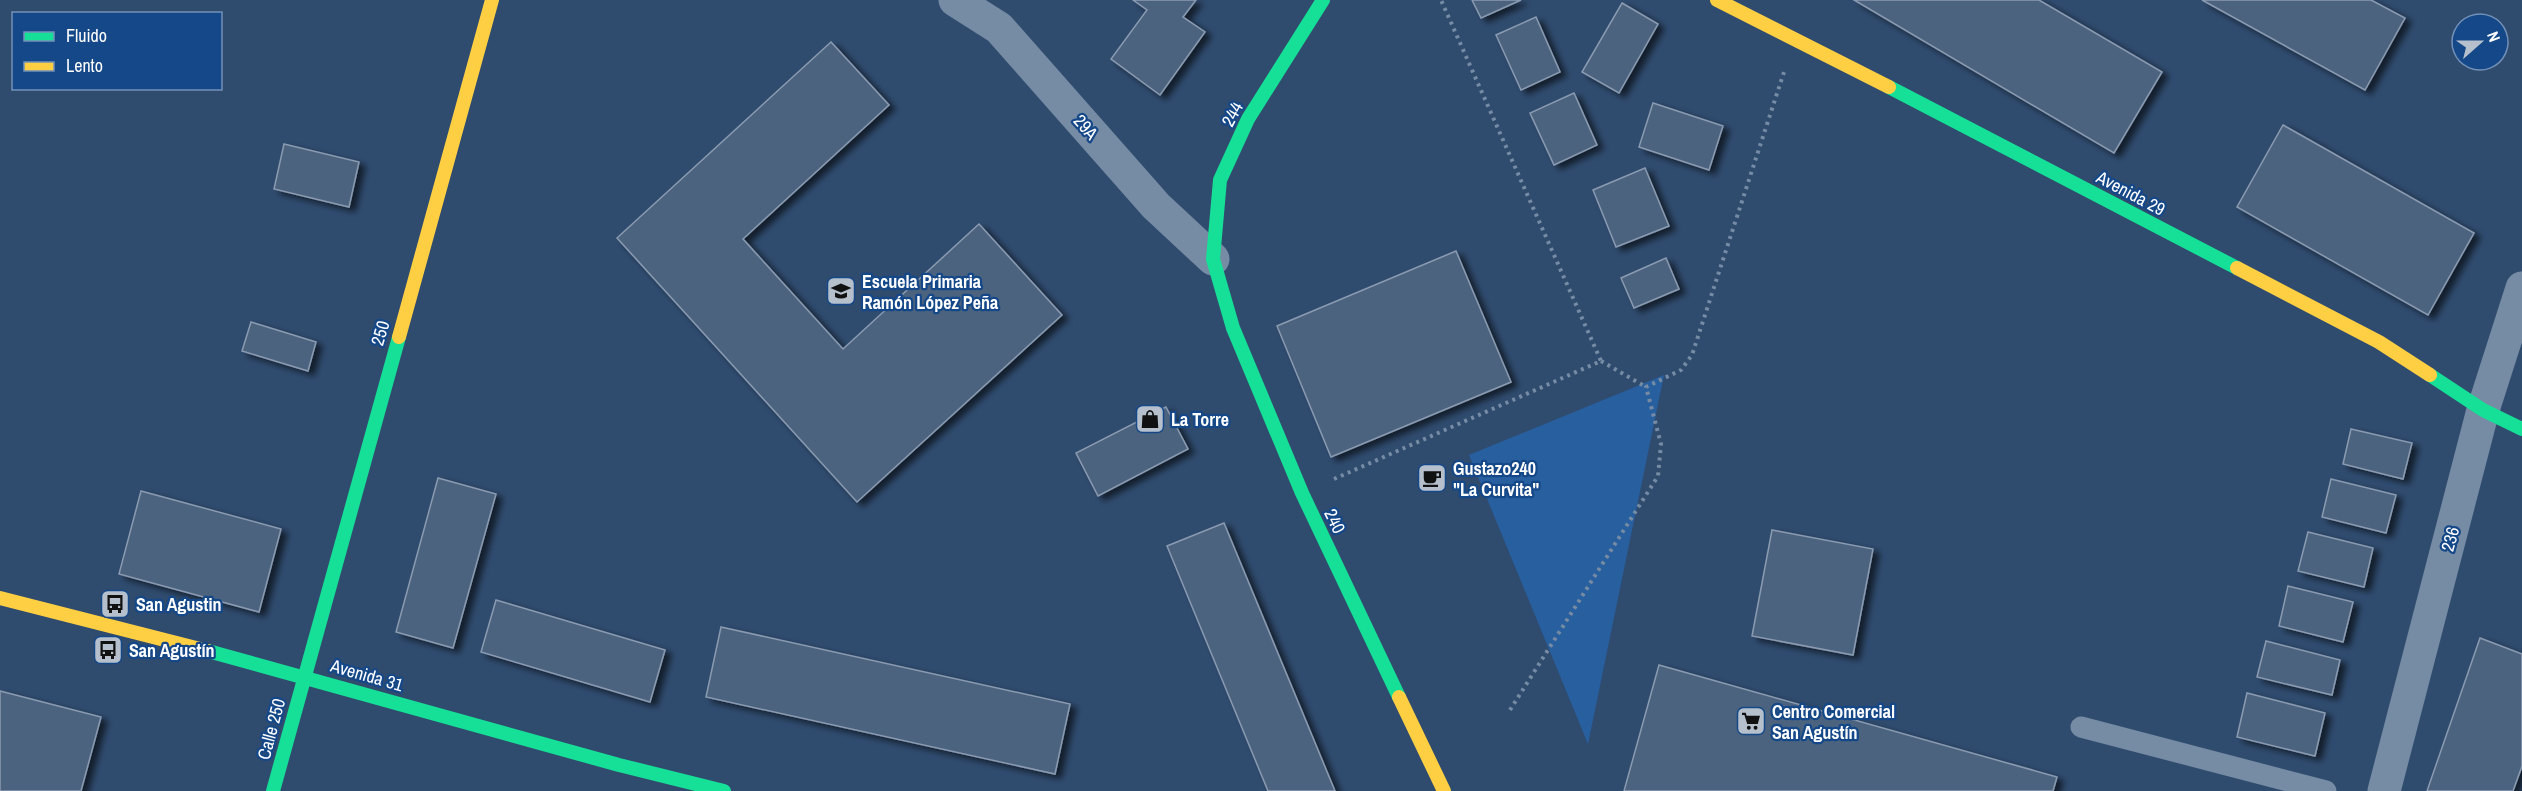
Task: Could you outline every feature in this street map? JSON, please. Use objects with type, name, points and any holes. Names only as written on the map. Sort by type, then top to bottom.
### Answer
[{"type":"street","name":"250","points":[[303,676],[492,0]]},
{"type":"street","name":"29A","points":[[956,0],[999,28],[1156,206],[1213,259]]},
{"type":"street","name":"244","points":[[1213,259],[1220,180],[1248,119],[1323,0]]},
{"type":"street","name":"Avenida 29","points":[[1717,0],[1795,38],[2379,342],[2483,410],[2522,429]]},
{"type":"street","name":"240","points":[[1213,259],[1233,328],[1302,493],[1444,791]]},
{"type":"street","name":"236","points":[[2384,791],[2483,410],[2522,288]]},
{"type":"street","name":"Avenida 31","points":[[0,598],[303,676],[619,765],[724,791]]},
{"type":"street","name":"Calle 250","points":[[273,791],[303,676]]},
{"type":"lane","points":[[2080,727],[2326,791]]},
{"type":"path","points":[[1441,0],[1601,361],[1646,387],[1661,444],[1658,476],[1510,710]]},
{"type":"path","points":[[1646,387],[1681,369],[1692,355],[1795,38]]},
{"type":"path","points":[[1302,493],[1601,361]]},
{"type":"shaded area","points":[[1664,375],[1588,744],[1469,455]]},
{"type":"building","points":[[1133,0],[1196,0],[1183,17],[1205,32],[1160,95],[1111,59],[1147,10]]},
{"type":"building","points":[[1472,0],[1521,0],[1481,18]]},
{"type":"building","points":[[1854,0],[2039,0],[2162,72],[2114,153]]},
{"type":"building","points":[[2202,0],[2371,0],[2405,18],[2365,90]]},
{"type":"building","points":[[1622,3],[1658,24],[1619,93],[1582,72]]},
{"type":"building","points":[[1536,17],[1560,72],[1521,90],[1496,35]]},
{"type":"building","points":[[831,42],[889,105],[743,239],[843,349],[979,224],[1062,315],[857,502],[617,238]]},
{"type":"building","points":[[1574,93],[1597,145],[1554,165],[1530,113]]},
{"type":"building","points":[[1653,103],[1723,126],[1709,170],[1639,147]]},
{"type":"building","points":[[2283,125],[2474,233],[2428,315],[2237,207]]},
{"type":"building","points":[[284,144],[359,162],[349,207],[274,189]]},
{"type":"building","points":[[1645,168],[1669,226],[1616,247],[1593,190]]},
{"type":"building","points":[[1456,251],[1511,382],[1331,457],[1277,326]]},
{"type":"building","points":[[1666,258],[1679,289],[1634,308],[1621,278]]},
{"type":"building","points":[[251,322],[316,342],[308,371],[242,351]]},
{"type":"building","points":[[1166,407],[1188,449],[1098,496],[1076,453]]},
{"type":"building","points":[[2351,429],[2412,443],[2403,479],[2343,464]]},
{"type":"building","points":[[438,478],[496,494],[453,648],[396,632]]},
{"type":"building","points":[[2331,479],[2396,495],[2386,533],[2322,517]]},
{"type":"building","points":[[141,491],[281,529],[259,612],[119,574]]},
{"type":"building","points":[[1224,523],[1335,791],[1268,791],[1167,546]]},
{"type":"building","points":[[1772,530],[1873,549],[1853,655],[1752,636]]},
{"type":"building","points":[[2308,532],[2373,548],[2364,587],[2298,571]]},
{"type":"building","points":[[2288,586],[2353,602],[2343,642],[2279,626]]},
{"type":"building","points":[[496,600],[665,650],[650,702],[481,652]]},
{"type":"building","points":[[721,627],[1070,704],[1055,774],[706,697]]},
{"type":"building","points":[[2480,638],[2522,654],[2522,766],[2513,791],[2427,791]]},
{"type":"building","points":[[2266,641],[2340,660],[2332,695],[2257,677]]},
{"type":"building","name":"Centro Comercial San Agustín","points":[[1659,665],[2057,777],[2053,791],[1624,791]]},
{"type":"building","points":[[0,691],[101,717],[81,791],[0,791]]},
{"type":"building","points":[[2247,693],[2325,713],[2315,756],[2237,737]]},
{"type":"traffic: fast","points":[[1323,0],[1248,119],[1220,180],[1213,259],[1233,328],[1302,493],[1399,697]]},
{"type":"traffic: fast","points":[[1889,87],[2237,268]]},
{"type":"traffic: fast","points":[[273,791],[399,337]]},
{"type":"traffic: fast","points":[[2430,375],[2483,410],[2522,429]]},
{"type":"traffic: fast","points":[[208,651],[619,765],[724,791]]},
{"type":"traffic: slow","points":[[399,337],[492,0]]},
{"type":"traffic: slow","points":[[1717,0],[1889,87]]},
{"type":"traffic: slow","points":[[2237,268],[2379,342],[2430,375]]},
{"type":"traffic: slow","points":[[0,598],[208,651]]},
{"type":"traffic: slow","points":[[1399,697],[1444,791]]},
{"type":"place","name":"Escuela Primaria Ramón López Peña","points":[[841,291]]},
{"type":"place","name":"La Torre","points":[[1150,419]]},
{"type":"place","name":"Gustazo240 \"La Curvita\"","points":[[1432,478]]},
{"type":"place","name":"San Agustin","points":[[115,604]]},
{"type":"place","name":"San Agustín","points":[[108,650]]},
{"type":"place","name":"Centro Comercial San Agustín","points":[[1751,721]]}]
